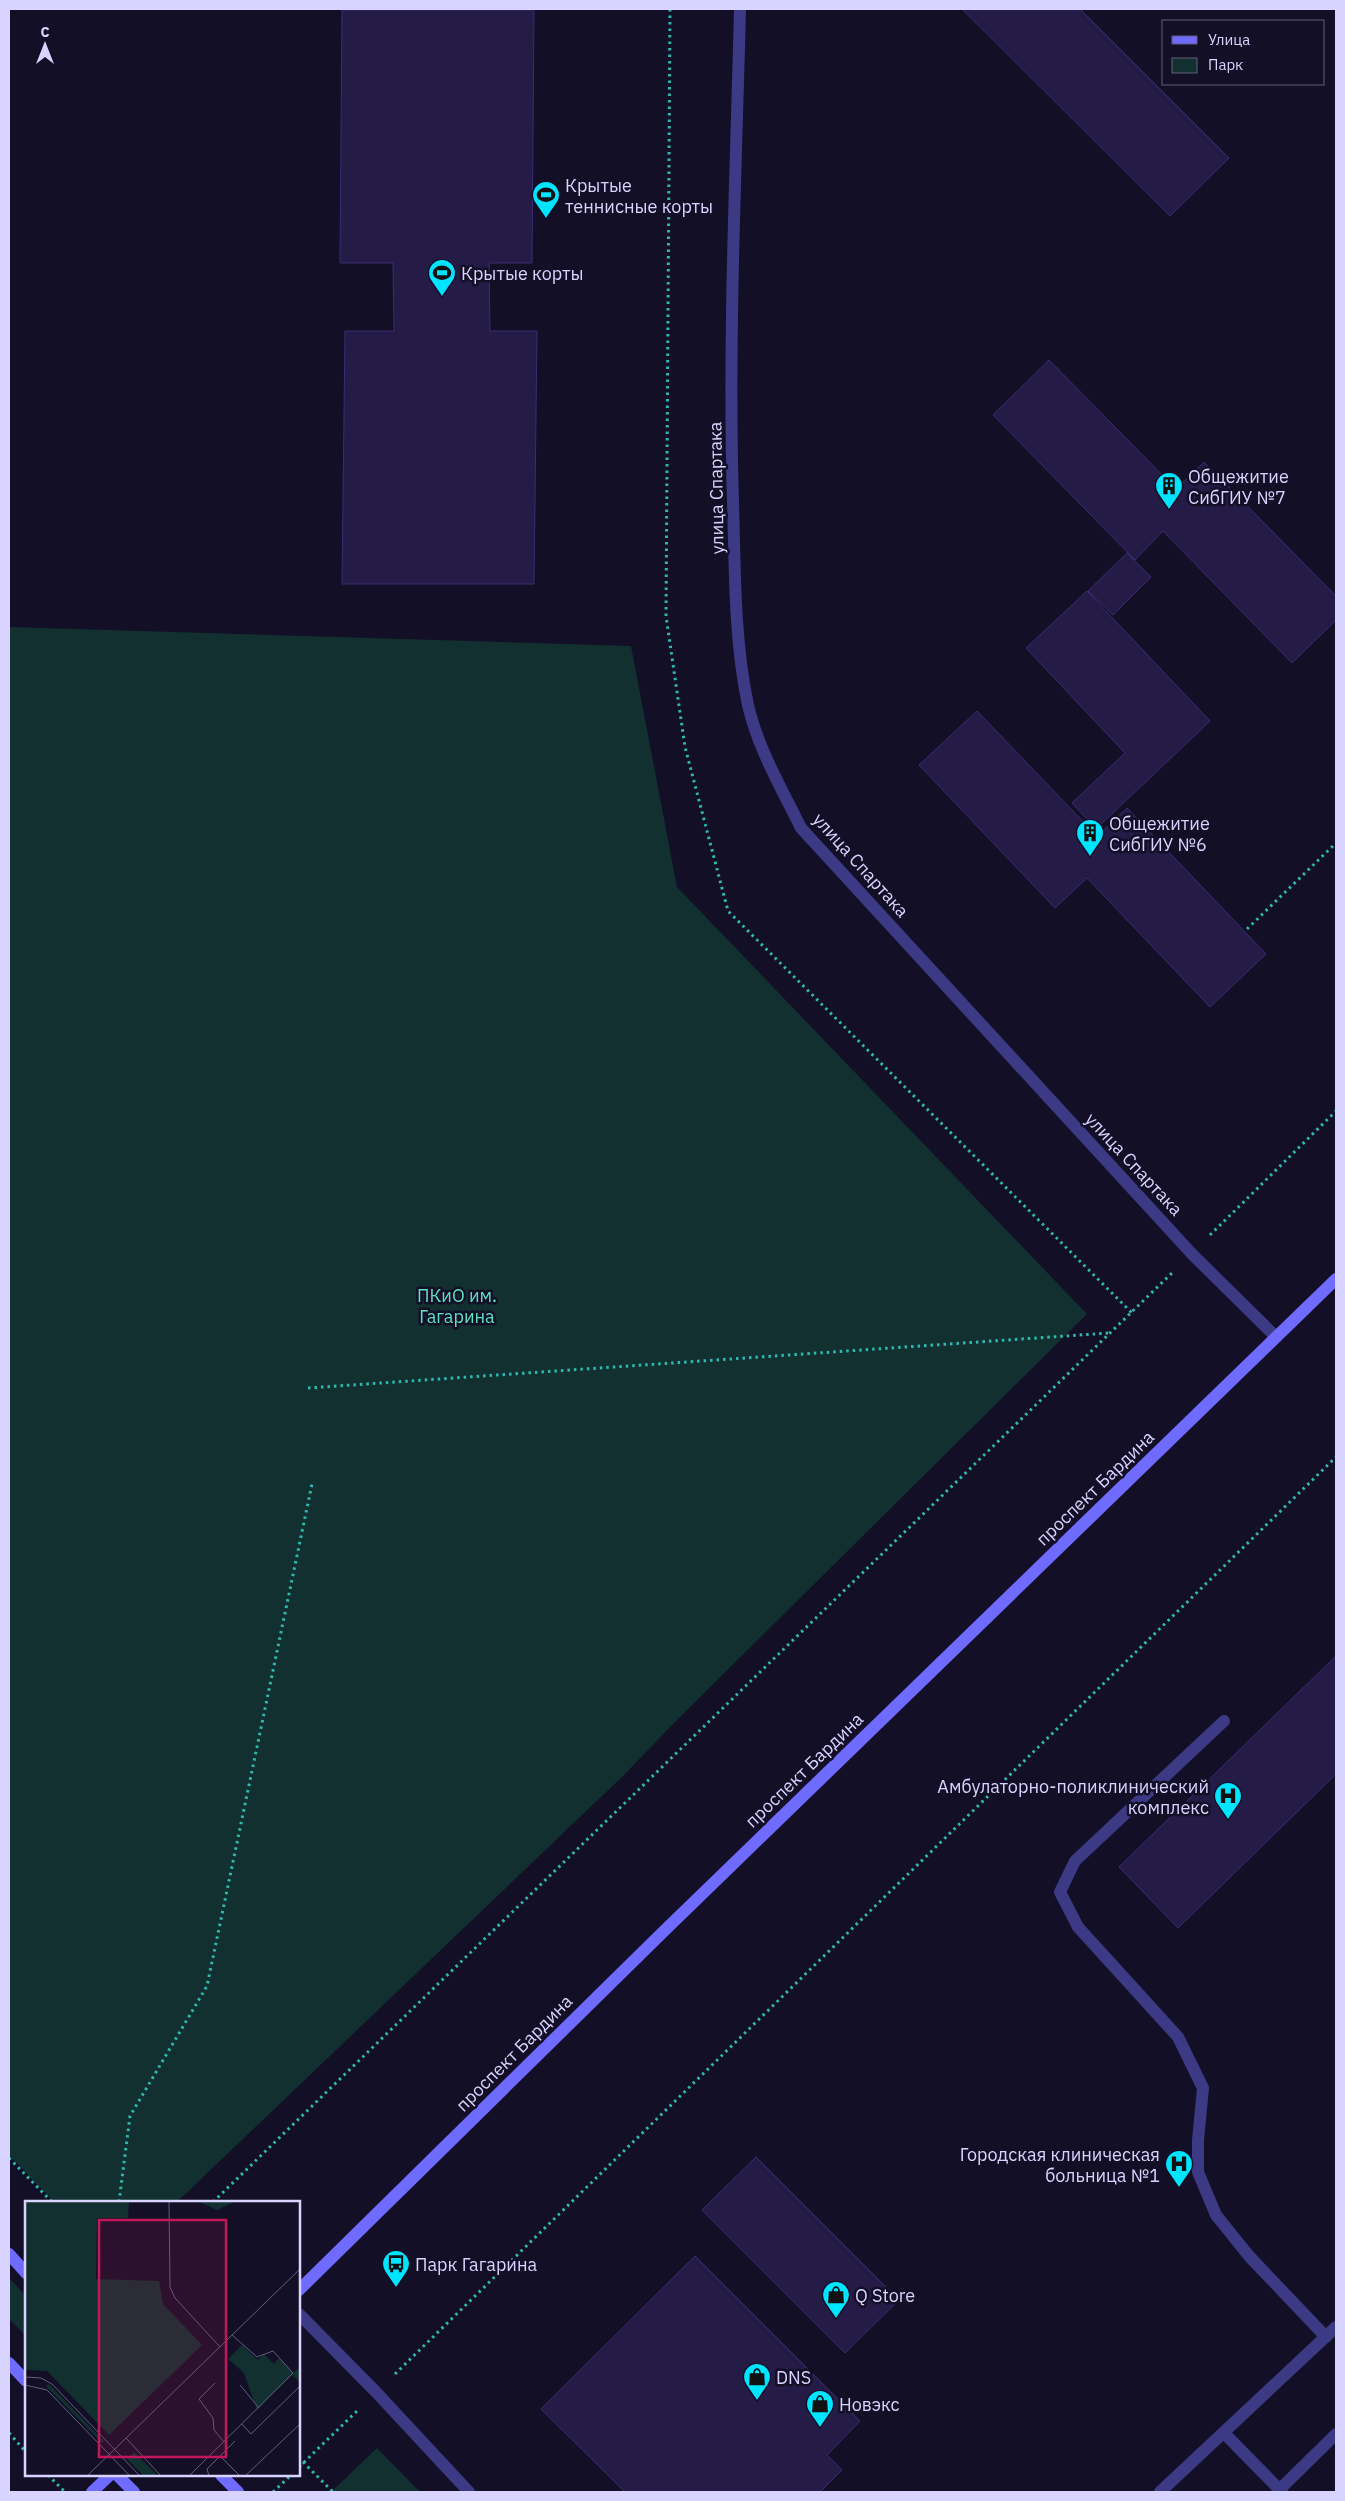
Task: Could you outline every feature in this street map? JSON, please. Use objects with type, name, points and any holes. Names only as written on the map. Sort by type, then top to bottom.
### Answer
[{"type":"main road","name":"проспект Бардина","points":[[300,2289],[663,1932],[1336,1279]]},
{"type":"main road","points":[[9,2254],[25,2272]]},
{"type":"main road","points":[[9,2363],[25,2380]]},
{"type":"main road","points":[[92,2492],[109,2476]]},
{"type":"main road","points":[[118,2476],[134,2492]]},
{"type":"main road","points":[[222,2476],[238,2492]]},
{"type":"street","name":"улица Спартака","points":[[740,9],[733,246],[731,429],[737,616],[748,706],[768,762],[801,828],[1192,1254],[1276,1337]]},
{"type":"street","points":[[1224,1721],[1075,1861],[1060,1892],[1078,1927],[1178,2037],[1203,2088],[1198,2140],[1198,2172],[1216,2215],[1249,2256],[1326,2337]]},
{"type":"street","points":[[300,2315],[376,2392],[468,2492]]},
{"type":"street","points":[[1160,2492],[1336,2327]]},
{"type":"street","points":[[1224,2433],[1279,2491],[1336,2434]]},
{"type":"path","points":[[1247,929],[1336,843]]},
{"type":"path","points":[[214,2201],[1192,1254],[1336,1111]]},
{"type":"path","points":[[308,1388],[1109,1333]]},
{"type":"path","points":[[300,2466],[1336,1457]]},
{"type":"path","points":[[120,2201],[130,2116],[207,1986],[312,1484]]},
{"type":"path","points":[[9,2158],[51,2201]]},
{"type":"path","points":[[9,2434],[25,2451]]},
{"type":"path","points":[[304,2462],[333,2492]]},
{"type":"path","points":[[49,2476],[65,2492]]},
{"type":"path","points":[[273,2492],[290,2476]]},
{"type":"green space","name":"ПКиО им. Гагарина","points":[[9,627],[631,646],[677,887],[1087,1314],[675,1722],[623,1776],[178,2201],[53,2201],[9,2155]]},
{"type":"green space","points":[[9,2278],[25,2295],[25,2335],[9,2319]]},
{"type":"green space","points":[[377,2448],[420,2492],[331,2492]]},
{"type":"building","points":[[962,9],[1080,9],[1229,158],[1170,216]]},
{"type":"building","name":"Крытые корты","points":[[342,10],[534,10],[532,263],[489,263],[490,331],[537,331],[534,584],[342,584],[345,331],[394,331],[393,263],[340,263]]},
{"type":"building","name":"Общежитие СибГИУ №7","points":[[1049,360],[1176,489],[1204,462],[1336,596],[1336,620],[1292,663],[1163,531],[1135,560],[993,415]]},
{"type":"building","points":[[1127,553],[1151,577],[1113,615],[1088,591]]},
{"type":"building","points":[[1087,591],[1210,721],[1096,829],[1072,803],[1125,753],[1026,648]]},
{"type":"building","name":"Общежитие СибГИУ №6","points":[[977,711],[1097,836],[1127,808],[1266,954],[1210,1007],[1087,878],[1055,908],[919,765]]},
{"type":"building","name":"Амбулаторно-поликлинический комплекс","points":[[1336,1656],[1336,1774],[1178,1928],[1119,1867]]},
{"type":"building","points":[[756,2157],[899,2300],[845,2353],[702,2210]]},
{"type":"building","points":[[695,2256],[860,2421],[827,2455],[842,2470],[820,2492],[625,2492],[541,2409]]},
{"type":"place","name":"Крытые теннисные корты","points":[[546,219]]},
{"type":"place","name":"Крытые корты","points":[[442,297]]},
{"type":"place","name":"Общежитие СибГИУ №7","points":[[1169,510]]},
{"type":"place","name":"Общежитие СибГИУ №6","points":[[1090,857]]},
{"type":"place","name":"Амбулаторно-поликлинический комплекс","points":[[1228,1820]]},
{"type":"place","name":"Городская клиническая больница №1","points":[[1179,2188]]},
{"type":"place","name":"Парк Гагарина","points":[[396,2288]]},
{"type":"place","name":"Q Store","points":[[836,2319]]},
{"type":"place","name":"DNS","points":[[757,2401]]},
{"type":"place","name":"Новэкс","points":[[820,2428]]}]
